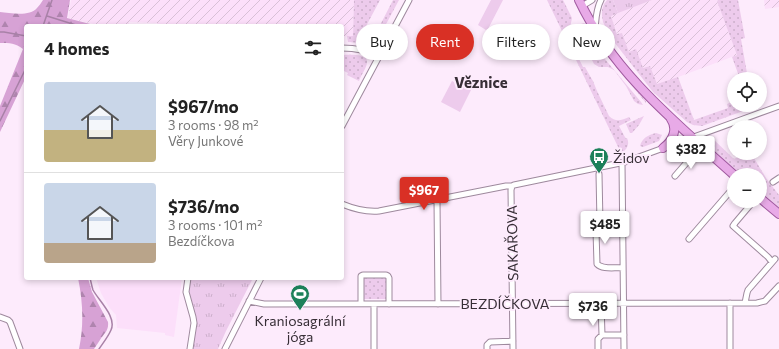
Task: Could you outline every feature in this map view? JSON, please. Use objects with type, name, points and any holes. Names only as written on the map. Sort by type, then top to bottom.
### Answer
[{"type":"main road","points":[[580,3],[592,24]]},
{"type":"main road","points":[[615,57],[648,96],[727,169]]},
{"type":"main road","points":[[663,148],[670,142],[674,131],[673,122],[668,115]]},
{"type":"main road","points":[[767,204],[779,214]]},
{"type":"street","points":[[397,24],[410,0]]},
{"type":"street","points":[[580,3],[592,0]]},
{"type":"street","points":[[596,24],[597,11],[601,0]]},
{"type":"street","points":[[344,48],[356,49]]},
{"type":"street","points":[[344,122],[378,60]]},
{"type":"street","points":[[344,205],[355,209],[373,212],[512,186],[622,163],[779,106]]},
{"type":"street","points":[[675,176],[695,153]]},
{"type":"street","points":[[622,163],[624,349]]},
{"type":"street","points":[[599,174],[600,223],[596,228],[597,264],[603,268],[623,268]]},
{"type":"street","points":[[772,182],[779,178]]},
{"type":"street","name":"SAKAŘOVA","points":[[512,186],[513,349]]},
{"type":"street","points":[[689,238],[727,196]]},
{"type":"street","points":[[437,200],[438,304]]},
{"type":"street","points":[[745,303],[748,290],[773,261],[733,226],[748,208]]},
{"type":"street","points":[[600,223],[623,222]]},
{"type":"street","points":[[361,304],[360,278],[363,275],[388,276],[389,304]]},
{"type":"street","points":[[188,280],[186,292],[194,323],[190,349]]},
{"type":"street","points":[[225,349],[260,280]]},
{"type":"street","name":"BEZDÍČKOVA","points":[[249,301],[264,304],[757,303],[765,301],[779,286]]},
{"type":"street","points":[[598,349],[598,339],[602,335],[601,303]]},
{"type":"street","points":[[730,303],[730,349]]},
{"type":"street","points":[[374,304],[374,349]]},
{"type":"street","points":[[0,317],[11,323],[20,349]]},
{"type":"street","points":[[602,335],[624,335]]},
{"type":"street","points":[[487,349],[487,345],[490,342],[513,341]]},
{"type":"shaded area","points":[[71,0],[354,0],[353,37],[344,36],[344,24],[157,24],[129,22],[129,24],[94,24],[68,18]]},
{"type":"shaded area","points":[[652,0],[717,0],[737,55],[657,85],[650,66],[643,68],[629,52],[622,33],[618,34],[610,15]]},
{"type":"shaded area","points":[[764,0],[779,0],[779,7],[765,9]]},
{"type":"shaded area","points":[[97,280],[182,280],[174,337],[165,335],[165,333],[117,328],[116,315],[109,307],[101,293]]},
{"type":"green space","points":[[43,0],[70,0],[67,18],[90,24],[24,24],[24,81],[0,132],[0,106],[23,49],[12,44],[0,43],[0,12],[20,14],[30,13],[37,8]]},
{"type":"green space","points":[[354,0],[380,0],[367,24],[356,24],[356,43],[348,42],[347,36],[353,36]]},
{"type":"green space","points":[[393,0],[399,0],[386,24],[381,24]]},
{"type":"green space","points":[[491,0],[503,0],[491,24],[482,24],[482,28],[478,25]]},
{"type":"green space","points":[[547,0],[563,0],[572,18],[571,24],[559,24]]},
{"type":"green space","points":[[607,0],[613,0],[618,13],[611,16],[614,24],[604,24],[603,22],[602,10]]},
{"type":"green space","points":[[613,0],[652,0],[618,13]]},
{"type":"green space","points":[[738,0],[745,38],[741,39],[747,72],[737,72],[732,57],[737,55],[717,1]]},
{"type":"green space","points":[[615,28],[617,34],[622,33],[629,52],[636,49],[643,68],[650,66],[657,84],[678,77],[694,120],[727,108],[727,112],[740,112],[702,126],[693,125],[687,122],[653,92],[615,43]]},
{"type":"green space","points":[[344,55],[356,55],[356,60],[367,60],[359,81],[347,75],[348,73],[344,71]]},
{"type":"green space","points":[[576,60],[580,60],[583,67],[585,67],[609,116],[614,120],[621,120],[629,117],[631,120],[619,126],[628,142],[626,149],[621,153]]},
{"type":"green space","points":[[592,60],[606,60],[643,105],[634,101],[626,86],[614,70],[608,67],[599,67],[594,64]]},
{"type":"green space","points":[[611,60],[646,101],[646,103]]},
{"type":"green space","points":[[452,81],[471,90],[460,112],[441,102]]},
{"type":"green space","points":[[644,116],[639,125],[632,133],[630,133],[626,124]]},
{"type":"green space","points":[[656,133],[662,135],[659,141],[643,147],[640,146],[646,137]]},
{"type":"green space","points":[[713,139],[727,152],[727,160],[755,160],[760,168],[733,168],[707,144]]},
{"type":"green space","points":[[767,179],[779,195],[779,209],[767,198]]},
{"type":"green space","points":[[386,278],[388,299],[362,299],[362,279]]},
{"type":"green space","points":[[78,280],[89,280],[92,292],[108,322],[107,330],[94,349],[79,349],[82,331],[81,296]]},
{"type":"green space","points":[[190,280],[252,280],[218,349],[193,349],[196,319],[188,292]]},
{"type":"waterway","points":[[44,24],[52,0]]},
{"type":"waterway","points":[[47,16],[73,24]]},
{"type":"waterway","points":[[0,32],[24,36]]},
{"type":"waterway","points":[[0,121],[24,72]]},
{"type":"waterway","points":[[90,280],[93,290],[112,320],[111,330],[99,349]]},
{"type":"place","name":"Židov","points":[[599,174]]},
{"type":"place","name":"Kraniosagrální jóga","points":[[300,311]]},
{"type":"district","name":"Věznice","points":[[481,82]]}]
